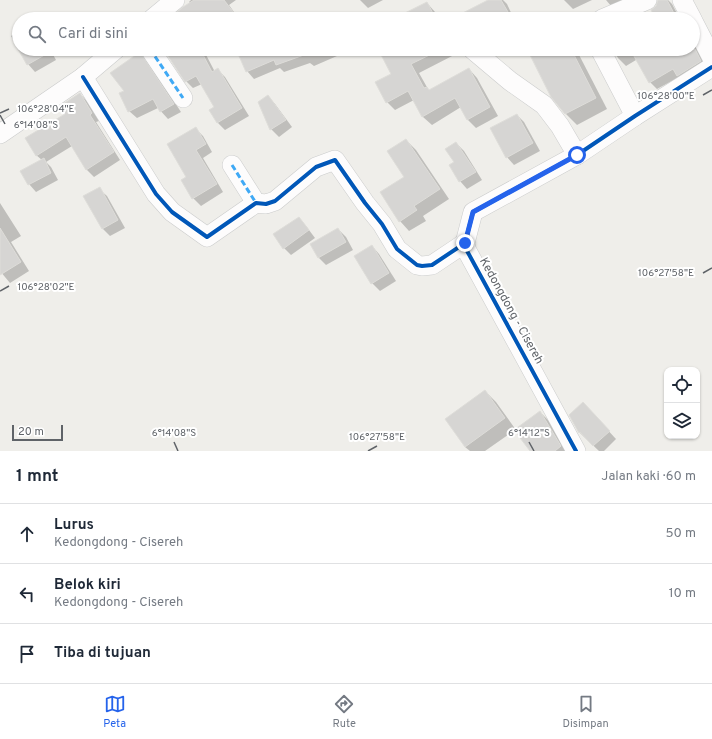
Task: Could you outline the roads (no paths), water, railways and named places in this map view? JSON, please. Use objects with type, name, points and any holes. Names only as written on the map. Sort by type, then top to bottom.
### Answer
[{"type":"street","points":[[160,12],[175,0]]},
{"type":"street","points":[[619,12],[647,0]]},
{"type":"street","points":[[682,0],[688,12]]},
{"type":"street","points":[[700,35],[712,58]]},
{"type":"street","points":[[0,134],[83,77],[108,56]]},
{"type":"street","points":[[155,56],[183,98]]},
{"type":"street","points":[[480,56],[510,81],[544,105],[560,126],[577,155]]},
{"type":"street","points":[[604,56],[635,116]]},
{"type":"street","points":[[83,77],[156,194],[172,212],[207,237],[256,203],[266,204],[275,201],[316,167],[335,160],[365,203],[382,224],[397,249],[417,265],[422,266],[432,265],[465,243],[473,212],[577,155],[712,67]]},
{"type":"street","points":[[232,165],[256,203]]},
{"type":"street","name":"Kedongdong - Cisereh","points":[[465,243],[466,249],[576,451]]}]
